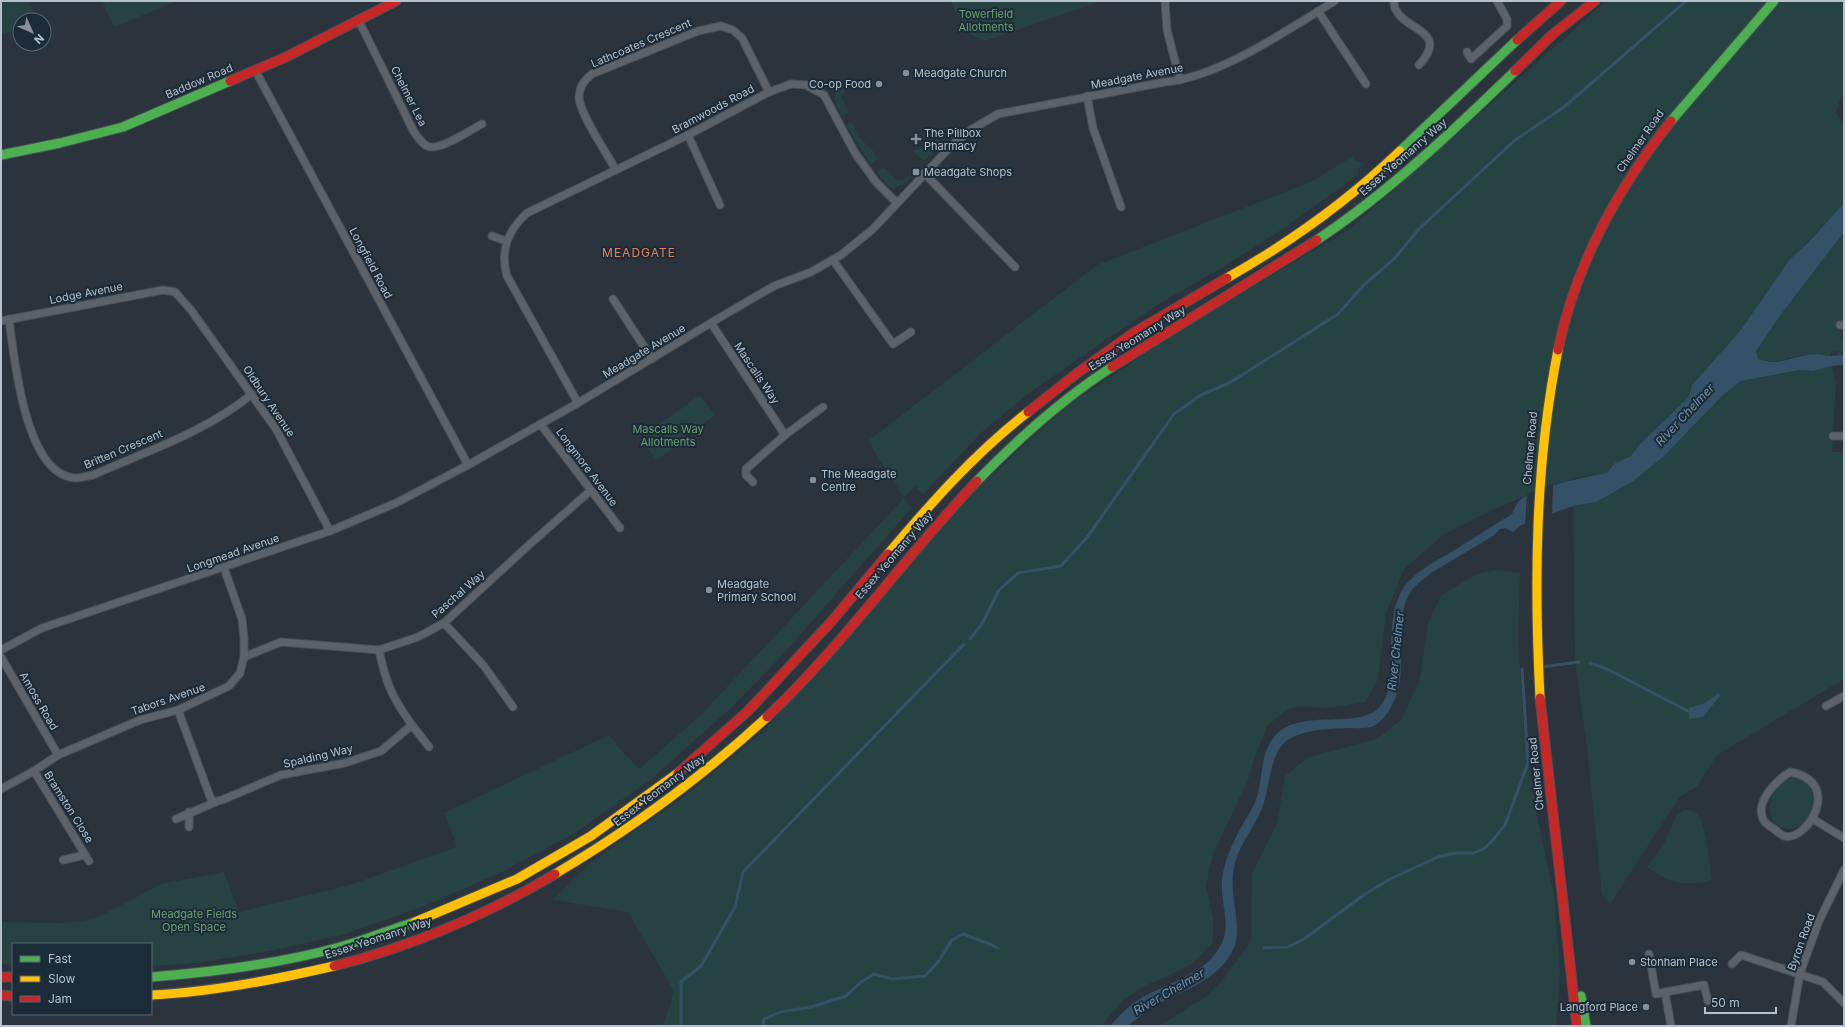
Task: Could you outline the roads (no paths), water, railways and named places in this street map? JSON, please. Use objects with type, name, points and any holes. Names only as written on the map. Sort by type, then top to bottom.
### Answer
[{"type":"main road","name":"Baddow Road","points":[[1,156],[123,127],[286,57],[396,1]]},
{"type":"main road","name":"Essex Yeomanry Way","points":[[152,977],[206,973],[276,961],[339,947],[426,918],[517,879],[591,836],[681,771],[748,711],[831,622],[932,502],[972,460],[1022,416],[1076,374],[1135,332],[1250,265],[1340,203],[1389,162],[1538,20],[1561,1]]},
{"type":"main road","name":"Essex Yeomanry Way","points":[[152,995],[205,991],[279,978],[346,962],[422,938],[501,902],[558,873],[624,832],[690,785],[757,726],[793,690],[953,506],[986,472],[1073,392],[1144,346],[1261,276],[1349,218],[1396,182],[1551,36],[1595,1]]},
{"type":"main road","name":"Chelmer Road","points":[[1577,1026],[1572,964],[1541,712],[1536,546],[1540,454],[1546,407],[1555,359],[1570,308],[1600,234],[1629,178],[1654,139],[1680,105],[1774,1]]},
{"type":"main road","name":"Chelmer Road","points":[[1572,964],[1584,1007],[1586,1026]]},
{"type":"main road","points":[[1,977],[12,978]]},
{"type":"main road","points":[[1,995],[12,996]]},
{"type":"street","points":[[1165,1],[1167,30],[1180,80]]},
{"type":"street","name":"Meadgate Avenue","points":[[468,465],[578,403],[774,286],[811,272],[833,260],[858,242],[924,173],[962,136],[998,114],[1087,96],[1180,80],[1238,58],[1335,1]]},
{"type":"street","points":[[1394,1],[1395,10],[1423,32],[1429,40],[1429,49],[1426,57],[1419,65]]},
{"type":"street","points":[[1467,52],[1471,59],[1507,26],[1507,19],[1496,1]]},
{"type":"street","points":[[1318,11],[1366,84]]},
{"type":"street","name":"Chelmer Lea","points":[[358,19],[411,126],[422,143],[429,147],[440,147],[482,124]]},
{"type":"street","name":"Lathcoates Crescent","points":[[616,170],[580,106],[580,90],[587,78],[592,74],[698,31],[721,26],[733,30],[742,38],[769,92]]},
{"type":"street","name":"Longfield Road","points":[[255,70],[468,465]]},
{"type":"street","name":"Bramwoods Road","points":[[578,403],[507,276],[504,265],[503,252],[506,241],[512,229],[527,213],[688,135],[769,92],[791,84],[806,85],[818,90],[827,100],[855,153],[876,182],[897,202]]},
{"type":"street","name":"Meadgate Avenue","points":[[1087,96],[1093,128],[1120,207]]},
{"type":"street","points":[[688,135],[720,205]]},
{"type":"street","points":[[924,173],[1015,267]]},
{"type":"street","points":[[492,236],[506,241]]},
{"type":"street","points":[[833,260],[893,344],[911,332]]},
{"type":"street","name":"Lodge Avenue","points":[[5,320],[163,290],[175,292]]},
{"type":"street","name":"Oldbury Avenue","points":[[175,292],[191,310],[276,429],[330,531]]},
{"type":"street","points":[[613,299],[652,359]]},
{"type":"street","name":"Britten Crescent","points":[[5,320],[29,426],[44,456],[52,466],[66,477],[77,478],[93,475],[209,424],[237,406],[252,394]]},
{"type":"street","name":"Mascalls Way","points":[[711,323],[786,435]]},
{"type":"street","points":[[753,482],[746,475],[746,468],[823,407]]},
{"type":"street","name":"Longmore Avenue","points":[[541,424],[590,490],[612,524],[620,528]]},
{"type":"street","points":[[1833,436],[1844,436]]},
{"type":"street","name":"Longmead Avenue","points":[[1,650],[42,628],[224,568],[330,531],[396,503],[468,465]]},
{"type":"street","name":"Paschal Way","points":[[244,657],[281,642],[379,650],[418,637],[444,623],[590,490]]},
{"type":"street","name":"Tabors Avenue","points":[[1,789],[34,771],[58,755],[140,720],[178,710],[229,686],[240,674],[244,657],[242,619],[224,568]]},
{"type":"street","points":[[444,623],[484,666],[513,708]]},
{"type":"street","points":[[379,650],[385,677],[395,702],[412,726],[430,747]]},
{"type":"street","name":"Amoss Road","points":[[1,657],[58,755]]},
{"type":"street","points":[[1826,706],[1844,696]]},
{"type":"street","points":[[178,710],[212,802],[222,800]]},
{"type":"street","name":"Spalding Way","points":[[176,819],[189,812],[281,775],[345,763],[381,751],[412,726]]},
{"type":"street","name":"Bramston Close","points":[[34,771],[90,862]]},
{"type":"street","points":[[1790,772],[1798,773],[1814,783],[1819,791],[1821,799],[1813,819],[1803,830],[1794,836],[1785,836],[1767,824],[1763,819],[1762,812],[1764,802],[1780,778],[1790,772]]},
{"type":"street","points":[[188,827],[189,812]]},
{"type":"street","points":[[1813,819],[1844,838]]},
{"type":"street","name":"Bramston Close","points":[[63,860],[85,855]]},
{"type":"street","name":"Byron Road","points":[[1791,1026],[1800,973],[1819,921],[1844,870]]},
{"type":"street","points":[[1649,954],[1656,994],[1704,986],[1708,1001]]},
{"type":"street","points":[[1732,964],[1741,955],[1800,973],[1823,982],[1844,1003]]},
{"type":"street","points":[[1665,992],[1671,1026]]},
{"type":"water","name":"River Chelmer","points":[[1844,203],[1844,232],[1782,313],[1756,351],[1758,359],[1772,362],[1815,354],[1823,355],[1831,357],[1832,366],[1813,371],[1800,370],[1741,381],[1723,395],[1664,456],[1632,482],[1596,502],[1573,506],[1521,525],[1513,532],[1506,528],[1500,529],[1493,536],[1431,573],[1421,581],[1409,595],[1403,612],[1401,625],[1400,681],[1397,694],[1384,718],[1374,726],[1368,728],[1319,730],[1298,735],[1289,739],[1282,745],[1277,753],[1272,766],[1262,808],[1239,852],[1234,868],[1233,891],[1237,928],[1235,943],[1230,956],[1221,967],[1197,985],[1153,1006],[1126,1026],[1110,1026],[1134,1003],[1145,996],[1193,973],[1204,965],[1221,945],[1226,930],[1222,889],[1223,873],[1233,843],[1256,800],[1264,758],[1269,744],[1274,737],[1285,728],[1299,722],[1361,717],[1373,712],[1382,704],[1389,690],[1391,675],[1391,638],[1394,613],[1397,600],[1410,580],[1430,564],[1512,514],[1520,500],[1527,495],[1561,483],[1607,473],[1615,463],[1631,456],[1640,444],[1689,397],[1692,385],[1740,331],[1790,259],[1808,243]]},
{"type":"water","points":[[1719,693],[1720,696],[1703,717],[1689,719],[1689,708],[1705,703]]},
{"type":"waterway","points":[[970,639],[983,622],[999,590],[1018,573],[1061,566],[1088,536],[1174,414],[1201,395],[1231,382],[1338,314],[1364,285],[1394,259],[1419,229],[1514,141],[1564,107],[1686,1]]},
{"type":"waterway","points":[[1818,362],[1844,360]]},
{"type":"waterway","points":[[681,1026],[681,982],[701,966],[735,907],[743,872],[964,644]]},
{"type":"waterway","points":[[1541,667],[1579,662]]},
{"type":"waterway","points":[[1590,663],[1607,669],[1688,711]]},
{"type":"waterway","points":[[1264,948],[1288,947],[1304,939],[1365,894],[1390,879],[1438,857],[1455,853],[1474,853],[1485,848],[1493,840],[1505,825],[1528,763],[1522,669]]},
{"type":"waterway","points":[[763,1026],[764,1019],[780,1012],[811,1007],[846,996],[861,982],[874,974],[892,979],[925,976],[938,962],[952,940],[963,934],[997,948]]},
{"type":"place","name":"Meadgate Church","points":[[906,73]]},
{"type":"place","name":"Co-op Food","points":[[879,84]]},
{"type":"place","name":"The Pillbox Pharmacy","points":[[916,139]]},
{"type":"place","name":"Meadgate Shops","points":[[916,172]]},
{"type":"place","name":"The Meadgate Centre","points":[[813,480]]},
{"type":"place","name":"Meadgate Primary School","points":[[709,590]]},
{"type":"place","name":"Stonham Place","points":[[1632,962]]},
{"type":"place","name":"Langford Place","points":[[1646,1007]]},
{"type":"district","name":"MEADGATE","points":[[639,253]]},
{"type":"park label","name":"Towerfield Allotments","points":[[986,20]]},
{"type":"park label","name":"Mascalls Way Allotments","points":[[668,435]]},
{"type":"park label","name":"Meadgate Fields Open Space","points":[[194,920]]}]
